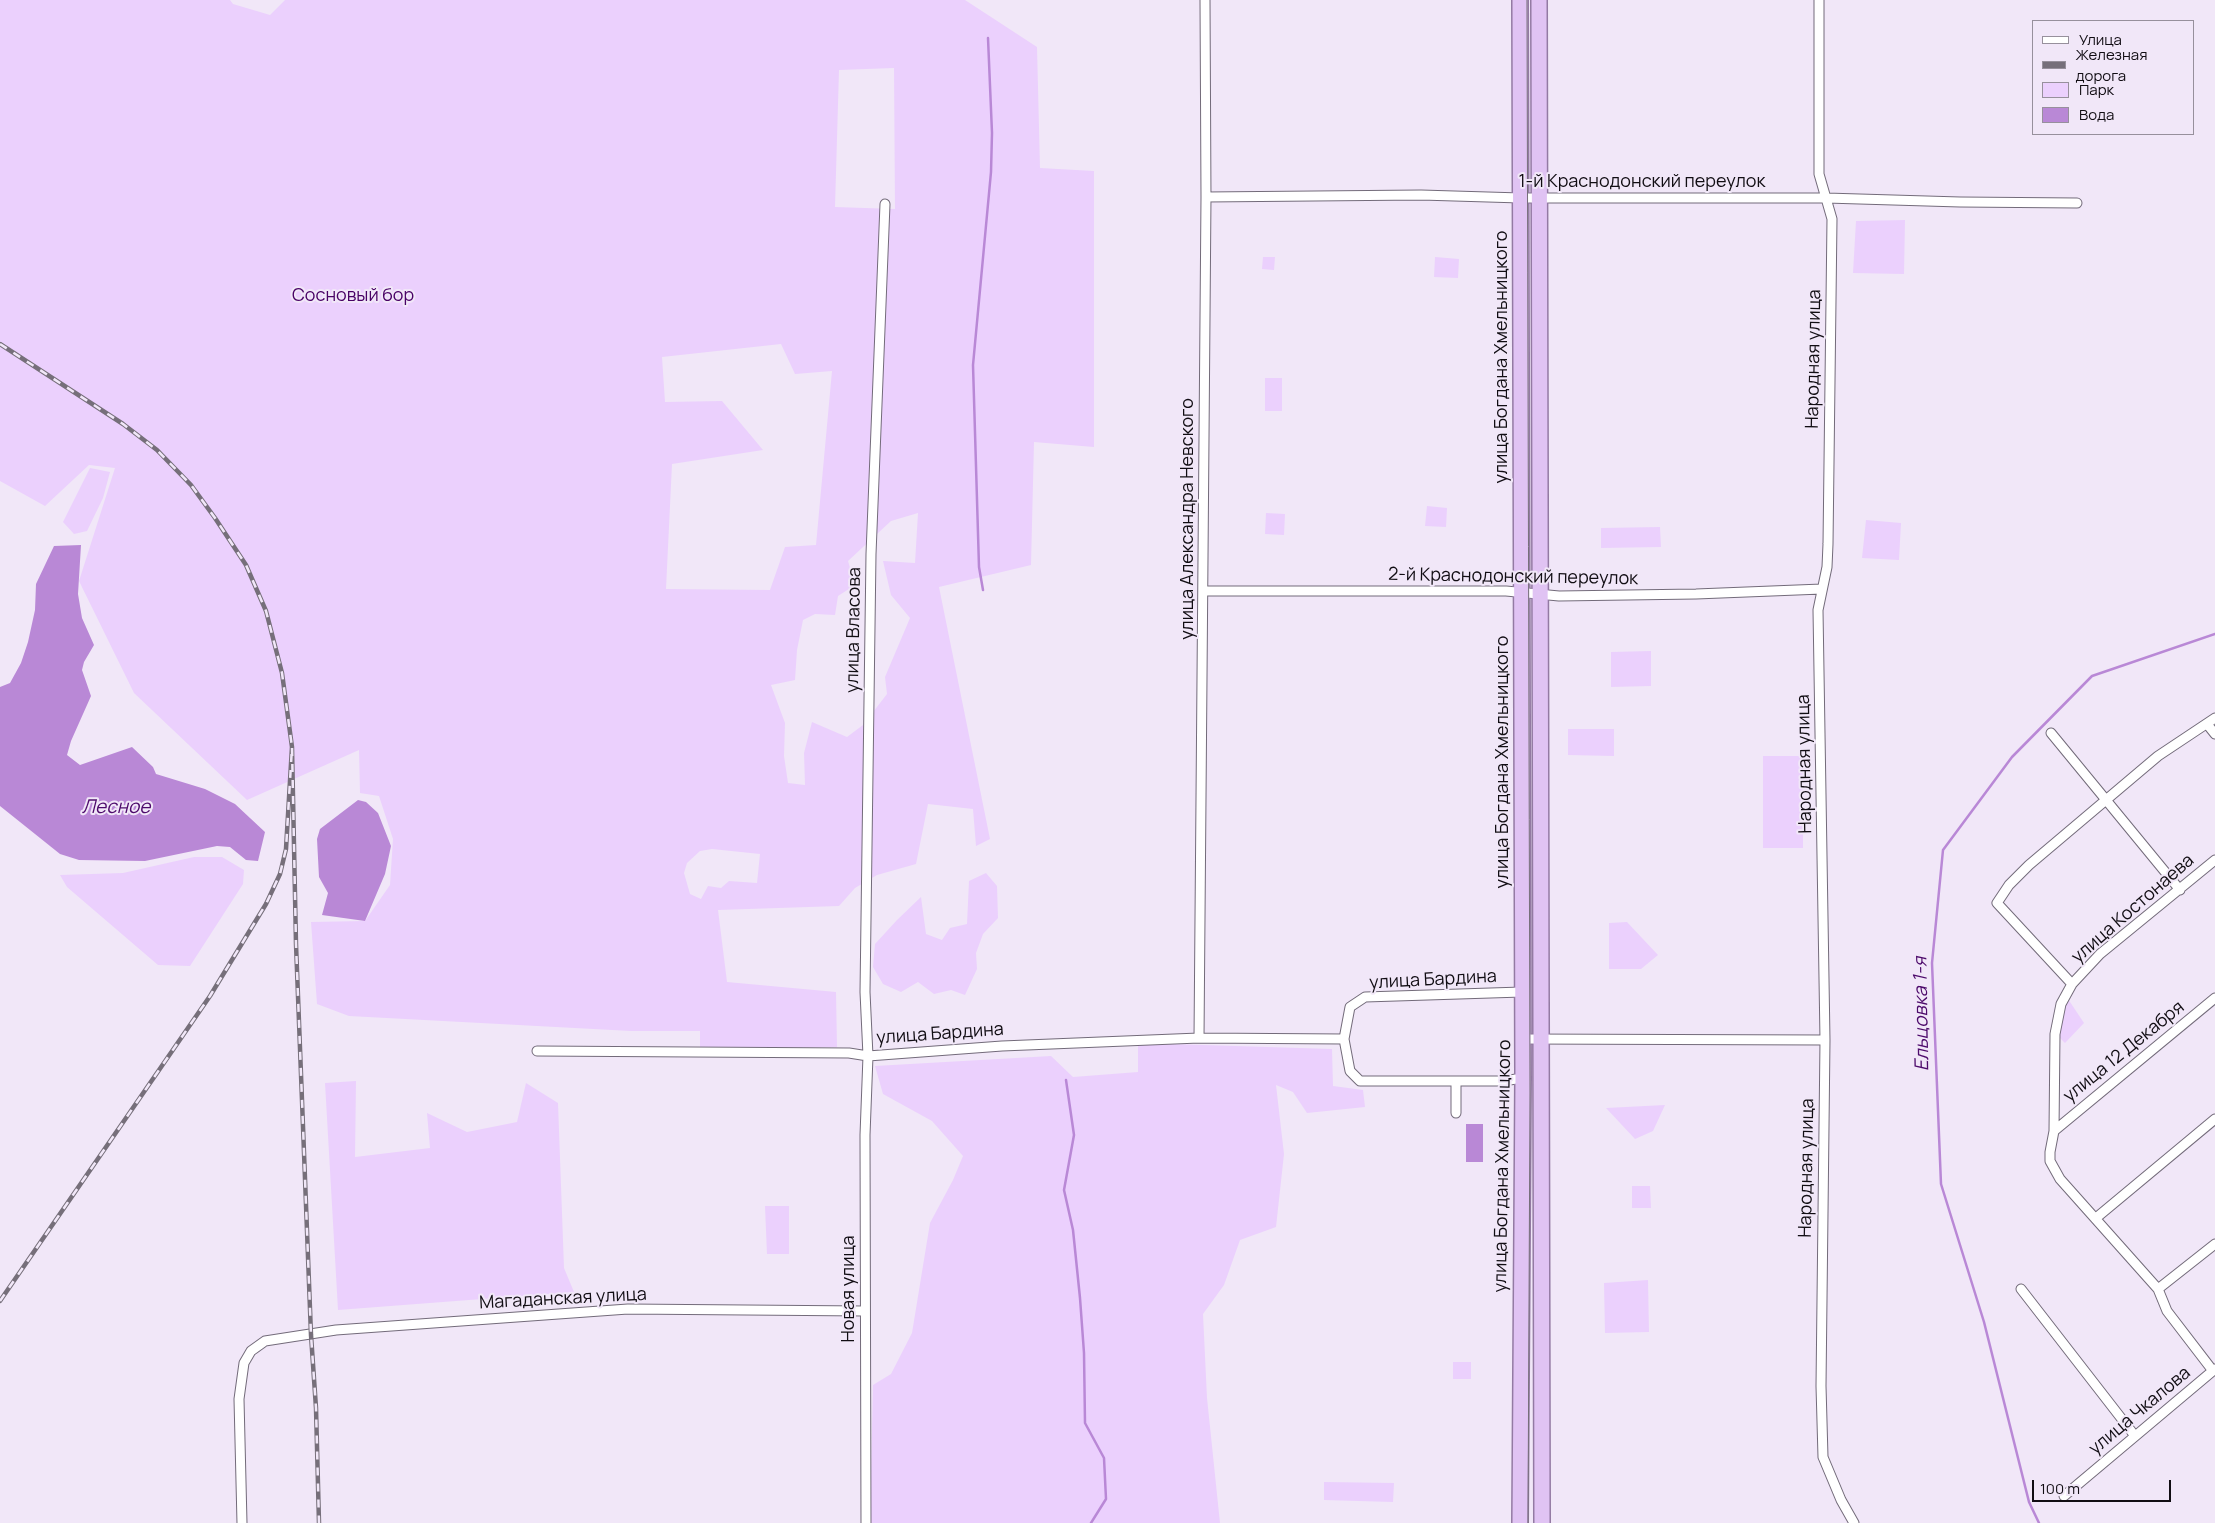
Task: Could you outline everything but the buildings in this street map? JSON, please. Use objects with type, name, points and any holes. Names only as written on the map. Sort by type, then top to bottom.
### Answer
[{"type":"highway","name":"улица Богдана Хмельницкого","points":[[1520,0],[1523,1039],[1520,1523]]},
{"type":"highway","name":"улица Богдана Хмельницкого","points":[[1539,0],[1542,1523]]},
{"type":"street","name":"улица Александра Невского","points":[[1199,1038],[1204,591],[1205,0]]},
{"type":"street","name":"Народная улица","points":[[1820,0],[1819,174],[1832,219],[1830,470],[1827,567],[1818,610],[1825,1040],[1821,1386],[1823,1457],[1841,1500],[1854,1523]]},
{"type":"street","name":"1-й Краснодонский переулок","points":[[1206,197],[1420,195],[1521,198],[1826,198],[2077,203]]},
{"type":"street","name":"улица Власова","points":[[868,1056],[865,992],[871,554],[885,204]]},
{"type":"street","name":"2-й Краснодонский переулок","points":[[1204,591],[1521,592],[1558,596],[1696,594],[1822,589]]},
{"type":"street","points":[[2072,984],[1997,903],[2009,884],[2028,865],[2158,756],[2215,718]]},
{"type":"street","points":[[2207,724],[2215,734]]},
{"type":"street","points":[[2051,733],[2180,890]]},
{"type":"street","name":"улица Костонаева","points":[[2214,1370],[2167,1311],[2158,1289],[2060,1179],[2050,1161],[2054,1131],[2055,1034],[2061,1004],[2072,984],[2100,954],[2215,860]]},
{"type":"street","name":"улица Бардина","points":[[1522,992],[1365,997],[1350,1007],[1344,1039],[1350,1070],[1360,1080],[1503,1081],[1523,1078]]},
{"type":"street","name":"улица 12 Декабря","points":[[2054,1131],[2215,998]]},
{"type":"street","name":"улица Бардина","points":[[537,1051],[849,1053],[868,1056],[1002,1046],[1199,1038],[1344,1039]]},
{"type":"street","points":[[1523,1039],[1825,1040]]},
{"type":"street","name":"Новая улица","points":[[866,1523],[864,1311],[865,1135],[868,1056]]},
{"type":"street","points":[[1456,1081],[1456,1113]]},
{"type":"street","points":[[2096,1218],[2215,1119]]},
{"type":"street","points":[[2158,1289],[2215,1244]]},
{"type":"street","points":[[2021,1289],[2134,1436]]},
{"type":"street","name":"Магаданская улица","points":[[242,1523],[239,1399],[244,1363],[251,1351],[264,1341],[336,1330],[628,1310],[864,1311]]},
{"type":"street","name":"улица Чкалова","points":[[2064,1496],[2214,1370]]},
{"type":"green space","name":"Сосновый бор","points":[[0,0],[230,0],[233,4],[270,15],[285,0],[965,0],[1037,47],[1040,168],[1094,171],[1094,447],[1034,442],[1031,565],[939,587],[990,839],[976,846],[973,809],[928,804],[916,864],[877,875],[855,888],[839,906],[718,910],[727,982],[836,992],[837,1047],[700,1049],[700,1031],[631,1031],[349,1016],[317,1004],[311,922],[365,921],[390,885],[393,839],[379,796],[360,793],[359,750],[247,800],[134,693],[79,581],[115,468],[89,465],[45,506],[0,481]],"holes":[[[894,68],[895,209],[835,207],[839,70]],[[781,344],[795,374],[832,371],[816,545],[785,547],[770,590],[666,589],[672,464],[763,450],[722,401],[665,402],[662,357]],[[918,513],[915,563],[883,561],[891,595],[910,618],[885,677],[887,694],[863,725],[847,737],[812,722],[804,753],[805,785],[788,783],[784,756],[785,723],[771,685],[795,680],[797,650],[803,620],[815,614],[835,615],[838,596],[855,585],[848,561],[891,521]],[[712,849],[760,854],[757,883],[729,881],[721,888],[708,886],[701,899],[690,894],[684,873],[687,863],[700,851]]]},
{"type":"green space","points":[[1905,220],[1904,274],[1853,273],[1856,221]]},
{"type":"green space","points":[[1263,257],[1275,257],[1274,270],[1262,269]]},
{"type":"green space","points":[[1435,257],[1459,259],[1458,278],[1434,277]]},
{"type":"green space","points":[[1265,378],[1282,378],[1282,411],[1265,411]]},
{"type":"green space","points":[[90,468],[110,472],[103,498],[87,531],[74,534],[63,522]]},
{"type":"green space","points":[[1427,506],[1447,508],[1446,527],[1425,526]]},
{"type":"green space","points":[[1266,513],[1285,514],[1284,535],[1265,534]]},
{"type":"green space","points":[[1866,520],[1901,523],[1899,560],[1862,558]]},
{"type":"green space","points":[[1660,527],[1661,547],[1601,548],[1601,528]]},
{"type":"green space","points":[[1651,651],[1651,686],[1611,687],[1611,652]]},
{"type":"green space","points":[[1568,729],[1614,729],[1614,756],[1568,755]]},
{"type":"green space","points":[[1763,756],[1803,756],[1803,848],[1763,848]]},
{"type":"green space","points":[[194,857],[222,857],[244,870],[243,884],[190,966],[158,965],[67,887],[60,875],[123,873]]},
{"type":"green space","points":[[986,873],[997,886],[998,918],[983,934],[976,953],[977,969],[965,995],[951,990],[934,994],[918,982],[901,992],[883,984],[873,967],[875,944],[897,920],[921,897],[926,934],[942,940],[950,928],[967,924],[969,881]]},
{"type":"green space","points":[[1627,922],[1658,955],[1641,969],[1609,969],[1609,923]]},
{"type":"green space","points":[[2068,999],[2084,1023],[2065,1043],[2059,1037],[2061,1018]]},
{"type":"green space","points":[[1138,1043],[1332,1049],[1333,1086],[1363,1090],[1365,1107],[1307,1113],[1293,1092],[1276,1085],[1284,1154],[1276,1227],[1240,1240],[1224,1285],[1203,1314],[1207,1398],[1220,1523],[870,1523],[873,1385],[891,1374],[912,1333],[930,1223],[953,1180],[963,1156],[932,1121],[883,1094],[875,1066],[1051,1056],[1073,1077],[1138,1072]]},
{"type":"green space","points":[[356,1081],[355,1157],[430,1148],[427,1113],[467,1132],[517,1122],[526,1083],[558,1103],[564,1268],[574,1292],[338,1310],[325,1083]]},
{"type":"green space","points":[[1665,1105],[1653,1131],[1635,1139],[1606,1108]]},
{"type":"green space","points":[[1632,1186],[1650,1186],[1651,1208],[1632,1208]]},
{"type":"green space","points":[[765,1206],[789,1206],[789,1254],[767,1254]]},
{"type":"green space","points":[[1648,1280],[1649,1332],[1605,1333],[1604,1283]]},
{"type":"green space","points":[[1453,1362],[1471,1362],[1471,1379],[1453,1379]]},
{"type":"green space","points":[[1324,1482],[1394,1483],[1393,1502],[1324,1500]]},
{"type":"water","name":"Лесное","points":[[81,545],[78,594],[82,618],[94,645],[84,662],[82,670],[91,696],[71,741],[67,755],[80,765],[132,747],[153,767],[156,774],[205,789],[235,804],[265,832],[258,861],[246,860],[230,847],[217,846],[145,861],[79,860],[60,854],[0,806],[0,687],[10,683],[21,663],[35,610],[36,584],[54,546]]},
{"type":"water","points":[[358,800],[366,802],[378,813],[391,846],[385,874],[365,921],[322,915],[328,893],[319,877],[317,839],[320,829]]},
{"type":"water","points":[[1466,1124],[1483,1124],[1483,1162],[1466,1162]]},
{"type":"waterway","points":[[983,590],[979,567],[973,365],[991,172],[992,133],[988,38]]},
{"type":"waterway","name":"Ельцовка 1-я","points":[[2039,1523],[2029,1502],[1984,1322],[1941,1184],[1932,963],[1943,850],[2012,757],[2092,676],[2215,634]]},
{"type":"waterway","points":[[1066,1080],[1074,1135],[1064,1190],[1073,1230],[1080,1298],[1084,1353],[1085,1423],[1104,1458],[1106,1499],[1091,1523]]},
{"type":"tram line","points":[[1527,0],[1530,1093],[1528,1523]]},
{"type":"railway","points":[[0,344],[123,424],[157,450],[191,485],[215,518],[246,565],[266,611],[282,673],[292,747]]},
{"type":"railway","points":[[0,1301],[210,996],[266,904],[280,874],[286,849],[292,747],[296,944],[311,1335],[316,1408],[319,1523]]}]
